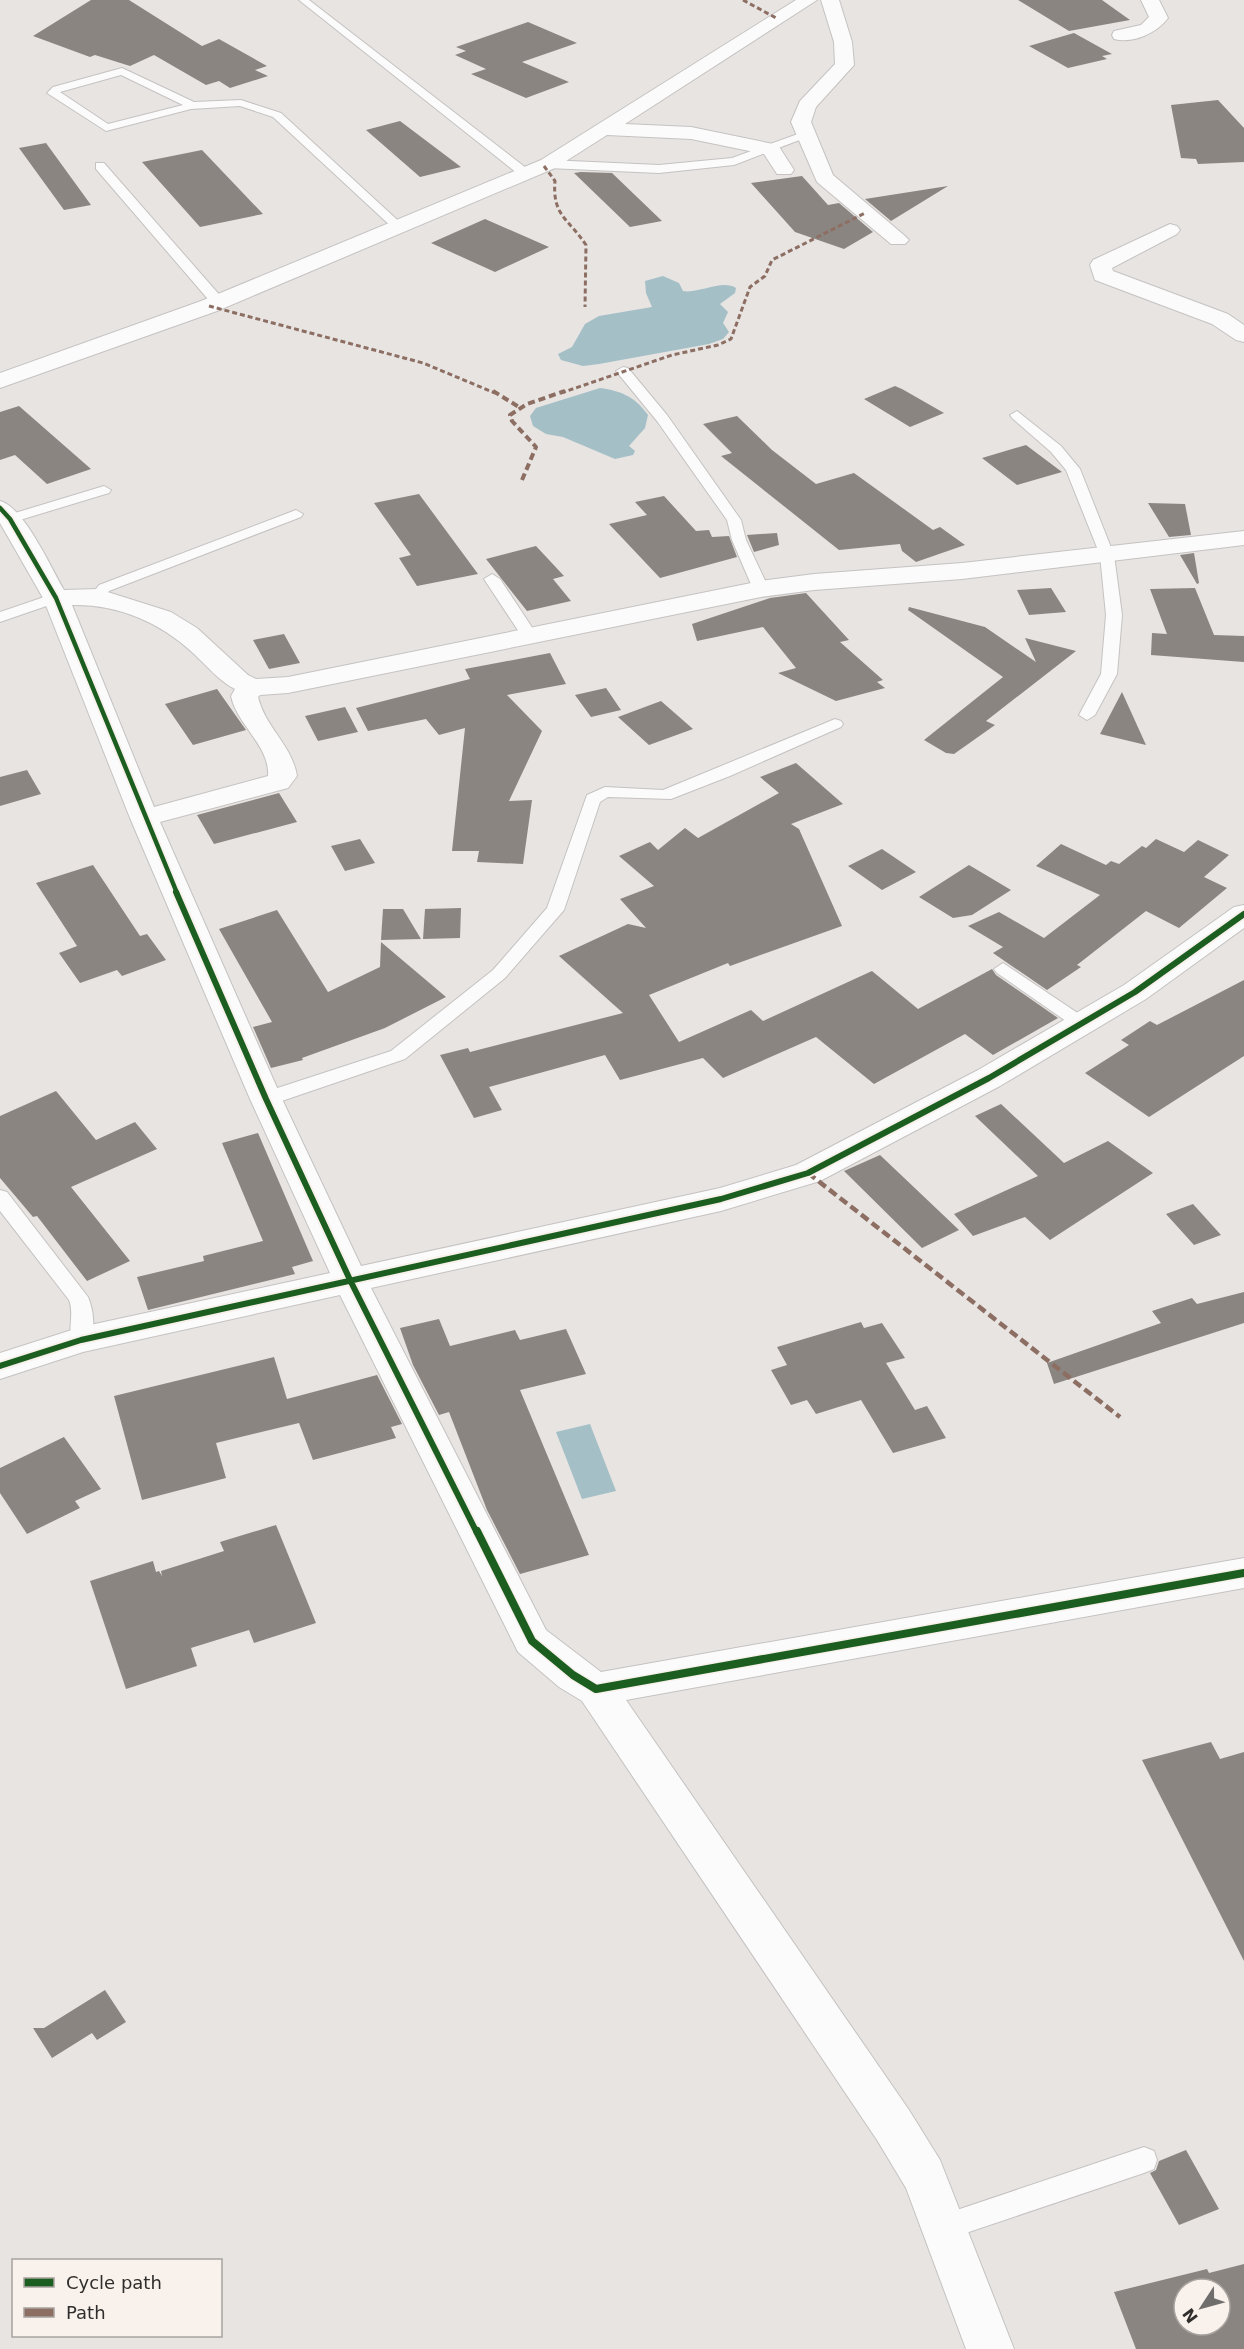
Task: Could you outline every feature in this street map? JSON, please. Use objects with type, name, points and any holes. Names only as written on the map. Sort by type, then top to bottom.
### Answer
[{"type":"street","points":[[830,0],[833,17],[843,42],[845,65],[807,105],[801,122],[824,178],[898,240]]},
{"type":"street","points":[[1121,35],[1147,29],[1159,18],[1150,0]]},
{"type":"street","points":[[1,379],[218,302],[548,164],[801,2]]},
{"type":"street","points":[[604,129],[691,133],[771,149],[784,170]]},
{"type":"street","points":[[1170,230],[1101,265],[1103,275],[1220,319],[1244,334]]},
{"type":"street","points":[[5,513],[56,598],[144,818],[266,1099],[351,1282],[532,1641],[565,1669],[596,1689],[893,2125],[924,2176],[990,2349]]},
{"type":"street","points":[[56,598],[98,597],[162,617],[188,634],[239,681],[252,687],[288,686],[761,589],[1107,555],[1244,538]]},
{"type":"street","points":[[144,818],[278,782],[283,776],[283,768],[273,743],[246,708],[244,696],[252,687]]},
{"type":"street","points":[[0,1366],[81,1340],[721,1199],[808,1173],[989,1078],[1082,1024],[1135,992],[1244,914]]},
{"type":"street","points":[[596,1689],[1244,1573]]},
{"type":"lane","points":[[304,1],[526,174]]},
{"type":"lane","points":[[191,106],[122,71],[80,82],[53,93],[106,128],[191,106],[241,103],[277,115],[399,227]]},
{"type":"lane","points":[[548,164],[659,169],[734,160],[771,149],[806,134]]},
{"type":"lane","points":[[100,166],[218,302]]},
{"type":"lane","points":[[622,371],[662,418],[734,520],[739,540],[761,589]]},
{"type":"lane","points":[[1017,415],[1056,449],[1073,468],[1107,555],[1114,615],[1109,674],[1087,715]]},
{"type":"lane","points":[[5,513],[104,490]]},
{"type":"lane","points":[[98,597],[105,588],[296,514]]},
{"type":"lane","points":[[492,579],[531,638]]},
{"type":"lane","points":[[0,617],[56,598]]},
{"type":"lane","points":[[266,1099],[398,1055],[409,1049],[499,974],[555,910],[593,799],[605,792],[665,795],[724,773],[835,723]]},
{"type":"lane","points":[[1003,969],[1082,1024]]},
{"type":"lane","points":[[0,1197],[78,1297],[84,1309],[81,1340]]},
{"type":"lane","points":[[945,2227],[1144,2160]]},
{"type":"water","points":[[663,276],[679,283],[683,291],[696,291],[724,285],[736,288],[735,293],[720,304],[728,312],[723,323],[729,332],[723,339],[709,344],[599,364],[583,366],[561,360],[558,354],[572,347],[585,324],[599,316],[652,307],[646,293],[645,281]]},
{"type":"water","points":[[600,388],[627,396],[648,415],[645,428],[629,446],[635,451],[633,455],[615,459],[563,437],[546,434],[533,426],[530,416],[536,408]]},
{"type":"water","points":[[590,1424],[616,1491],[582,1499],[556,1432]]},
{"type":"building","points":[[91,0],[129,0],[202,46],[219,39],[267,66],[255,70],[268,76],[230,88],[219,81],[206,85],[154,55],[130,66],[95,55],[90,57],[33,36]]},
{"type":"building","points":[[1018,0],[1102,0],[1130,20],[1069,31]]},
{"type":"building","points":[[528,22],[577,43],[522,62],[569,82],[526,98],[471,74],[486,69],[455,55],[466,51],[456,47]]},
{"type":"building","points":[[1074,33],[1112,54],[1102,56],[1107,59],[1068,68],[1029,46]]},
{"type":"building","points":[[1218,100],[1244,128],[1244,162],[1198,164],[1196,159],[1181,158],[1171,105]]},
{"type":"building","points":[[400,121],[461,167],[420,177],[366,130]]},
{"type":"building","points":[[46,143],[91,205],[64,210],[19,148]]},
{"type":"building","points":[[202,150],[263,214],[200,227],[142,162]]},
{"type":"building","points":[[574,173],[612,173],[662,221],[630,227]]},
{"type":"building","points":[[802,176],[828,205],[839,203],[873,232],[844,249],[795,232],[751,183]]},
{"type":"building","points":[[948,186],[891,221],[865,199]]},
{"type":"building","points":[[485,219],[549,247],[495,272],[431,243]]},
{"type":"building","points":[[895,386],[944,413],[910,427],[864,399]]},
{"type":"building","points":[[19,406],[91,469],[47,484],[15,455],[0,460],[0,412]]},
{"type":"building","points":[[737,416],[772,450],[816,484],[854,473],[933,530],[940,527],[965,545],[916,562],[902,551],[900,544],[839,550],[721,456],[732,453],[703,424]]},
{"type":"building","points":[[1026,445],[1062,472],[1017,485],[982,458]]},
{"type":"building","points":[[419,494],[478,574],[417,586],[399,558],[411,555],[374,503]]},
{"type":"building","points":[[664,496],[696,531],[709,530],[712,537],[729,536],[737,557],[660,578],[609,524],[647,515],[635,502]]},
{"type":"building","points":[[1148,503],[1185,504],[1191,535],[1169,537]]},
{"type":"building","points":[[777,533],[779,545],[754,552],[747,535]]},
{"type":"building","points":[[536,546],[564,576],[553,579],[571,601],[527,611],[486,559]]},
{"type":"building","points":[[1194,553],[1199,583],[1197,584],[1180,555]]},
{"type":"building","points":[[1051,588],[1066,612],[1029,615],[1017,590]]},
{"type":"building","points":[[1195,588],[1214,635],[1244,636],[1244,662],[1151,655],[1152,633],[1167,634],[1150,589]]},
{"type":"building","points":[[806,593],[849,640],[840,642],[883,680],[877,682],[885,688],[836,701],[778,673],[796,668],[763,627],[697,641],[692,624],[770,598]]},
{"type":"building","points":[[909,607],[985,627],[1036,662],[1025,638],[1076,651],[986,721],[995,725],[954,754],[946,753],[924,740],[1003,677],[908,610]]},
{"type":"building","points":[[284,634],[300,663],[269,669],[253,640]]},
{"type":"building","points":[[550,653],[566,684],[507,695],[542,731],[509,801],[532,800],[523,864],[477,862],[479,851],[452,851],[465,728],[439,735],[426,719],[368,731],[356,708],[470,679],[465,669]]},
{"type":"building","points":[[606,688],[621,710],[591,717],[575,695]]},
{"type":"building","points":[[217,689],[246,730],[193,745],[165,704]]},
{"type":"building","points":[[1122,692],[1146,745],[1100,734]]},
{"type":"building","points":[[661,701],[693,729],[649,745],[618,717]]},
{"type":"building","points":[[345,707],[358,732],[318,741],[305,716]]},
{"type":"building","points":[[796,763],[843,804],[791,824],[799,829],[842,926],[730,966],[728,963],[649,995],[679,1042],[751,1010],[763,1021],[872,971],[918,1009],[992,969],[996,975],[1058,1018],[993,1055],[965,1034],[874,1084],[816,1037],[723,1078],[703,1058],[620,1080],[605,1055],[489,1087],[502,1110],[474,1118],[440,1055],[468,1048],[470,1052],[623,1013],[559,956],[628,924],[646,928],[620,899],[654,886],[619,856],[650,842],[658,850],[685,828],[698,838],[779,793],[760,777]]},
{"type":"building","points":[[27,770],[41,794],[0,806],[0,777]]},
{"type":"building","points":[[279,793],[297,822],[214,844],[197,815]]},
{"type":"building","points":[[360,839],[375,863],[345,871],[331,846]]},
{"type":"building","points":[[1156,839],[1184,852],[1198,840],[1229,855],[1204,877],[1227,888],[1179,928],[1146,911],[1077,965],[1081,967],[1047,990],[993,953],[1003,947],[968,926],[999,912],[1044,938],[1100,895],[1036,866],[1061,844],[1106,865],[1111,861],[1119,864],[1142,846],[1146,848]]},
{"type":"building","points":[[882,849],[916,872],[882,890],[848,866]]},
{"type":"building","points":[[93,865],[140,936],[147,934],[166,960],[122,976],[117,970],[80,983],[59,953],[77,946],[36,883]]},
{"type":"building","points":[[969,865],[1011,890],[972,915],[953,918],[919,897]]},
{"type":"building","points":[[461,908],[460,938],[423,939],[425,909]]},
{"type":"building","points":[[383,909],[403,909],[421,939],[381,940]]},
{"type":"building","points":[[277,910],[328,992],[380,967],[381,942],[446,997],[385,1028],[302,1058],[303,1060],[271,1068],[253,1027],[272,1022],[219,929]]},
{"type":"building","points":[[1244,980],[1244,1056],[1149,1117],[1085,1073],[1129,1045],[1121,1040],[1150,1021],[1157,1025]]},
{"type":"building","points":[[56,1091],[96,1140],[135,1122],[157,1149],[71,1187],[130,1261],[87,1281],[37,1216],[33,1217],[0,1178],[0,1116]]},
{"type":"building","points":[[1001,1104],[1064,1163],[1108,1141],[1153,1173],[1050,1240],[1025,1217],[973,1236],[954,1214],[1038,1176],[975,1116]]},
{"type":"building","points":[[258,1133],[313,1261],[292,1267],[295,1274],[148,1310],[137,1277],[204,1261],[203,1256],[263,1241],[222,1143]]},
{"type":"building","points":[[880,1155],[959,1230],[922,1248],[844,1171]]},
{"type":"building","points":[[1193,1204],[1221,1235],[1194,1245],[1166,1214]]},
{"type":"building","points":[[1244,1292],[1244,1323],[1054,1384],[1047,1363],[1161,1323],[1152,1311],[1192,1298],[1197,1304]]},
{"type":"building","points":[[439,1319],[450,1346],[515,1330],[520,1340],[566,1329],[586,1374],[520,1390],[589,1555],[520,1574],[487,1510],[449,1412],[439,1415],[413,1365],[400,1328]]},
{"type":"building","points":[[861,1322],[864,1328],[882,1323],[905,1358],[886,1363],[915,1410],[927,1406],[946,1438],[893,1453],[861,1400],[816,1414],[807,1400],[791,1405],[771,1370],[787,1365],[777,1347]]},
{"type":"building","points":[[274,1357],[287,1399],[377,1375],[402,1424],[391,1427],[396,1438],[313,1460],[299,1423],[216,1443],[226,1478],[142,1500],[114,1396]]},
{"type":"building","points":[[64,1437],[101,1489],[75,1501],[80,1508],[27,1534],[0,1493],[0,1468]]},
{"type":"building","points":[[276,1525],[316,1623],[254,1643],[249,1630],[191,1648],[197,1666],[126,1689],[90,1581],[153,1561],[156,1572],[159,1571],[162,1576],[161,1571],[224,1551],[220,1542]]},
{"type":"building","points":[[1211,1742],[1220,1759],[1244,1752],[1244,1961],[1142,1760]]},
{"type":"building","points":[[105,1990],[126,2022],[97,2040],[92,2033],[52,2058],[33,2028],[44,2028]]},
{"type":"building","points":[[1186,2150],[1219,2209],[1179,2225],[1150,2173],[1156,2170],[1159,2161]]},
{"type":"building","points":[[1244,2264],[1244,2349],[1136,2349],[1114,2292],[1172,2278],[1172,2337],[1232,2337],[1232,2277],[1175,2277],[1207,2269],[1209,2273]]},
{"type":"marked path","points":[[743,0],[778,19]]},
{"type":"marked path","points":[[544,166],[555,181],[554,194],[558,211],[586,245],[585,307]]},
{"type":"marked path","points":[[522,480],[536,447],[512,421],[510,415],[527,404],[672,355],[718,345],[731,339],[750,287],[765,276],[772,260],[865,213]]},
{"type":"marked path","points":[[209,306],[423,363],[486,387],[519,407]]},
{"type":"marked path","points":[[808,1173],[1012,1330],[1120,1417]]},
{"type":"cycle path","points":[[0,508],[10,519],[56,598],[144,818],[266,1099],[351,1282],[532,1641],[573,1675],[596,1689],[1244,1573]]},
{"type":"cycle path","points":[[0,1366],[81,1340],[721,1199],[808,1173],[989,1078],[1135,992],[1244,914]]}]
